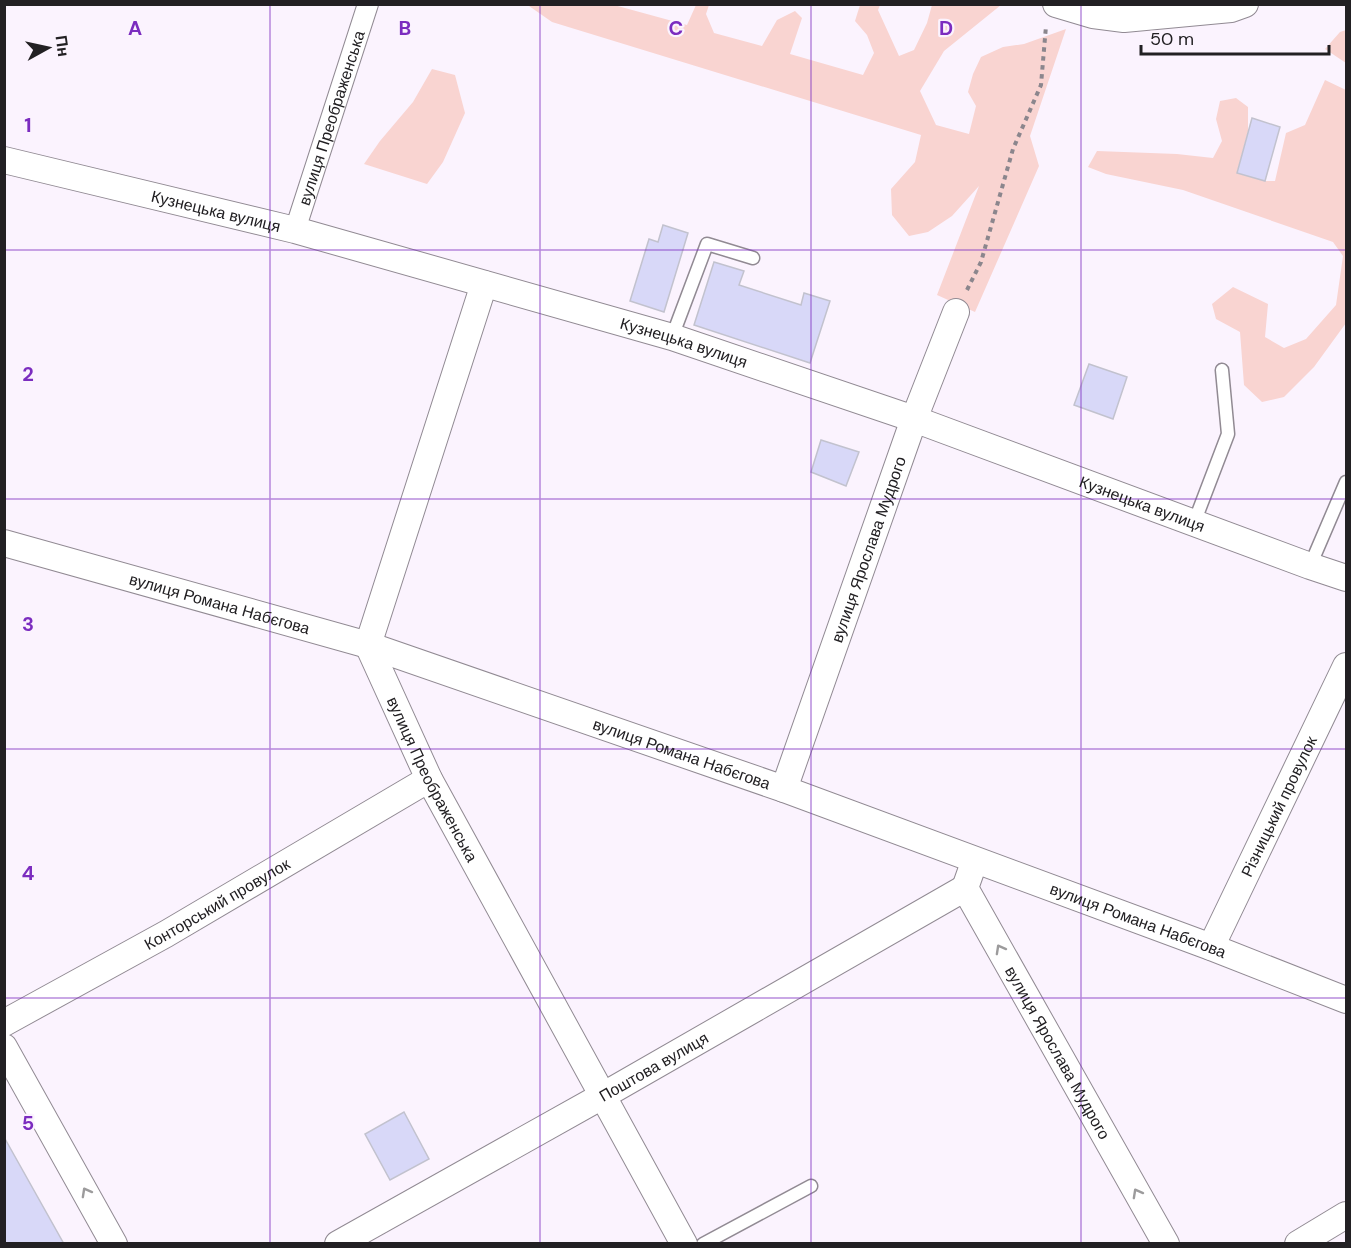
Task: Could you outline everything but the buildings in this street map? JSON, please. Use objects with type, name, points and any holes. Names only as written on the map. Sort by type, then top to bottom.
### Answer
[{"type":"street","name":"вулиця Преображенська","points":[[295,230],[368,4]]},
{"type":"street","points":[[1054,7],[1124,19],[1231,9],[1245,4]]},
{"type":"street","name":"Кузнецька вулиця","points":[[6,165],[295,230],[672,337],[914,419],[1347,578]]},
{"type":"street","points":[[368,645],[484,284]]},
{"type":"street","name":"вулиця Ярослава Мудрого","points":[[784,789],[914,419],[956,312]]},
{"type":"street","name":"вулиця Романа Набєгова","points":[[4,543],[368,645],[784,789],[1347,1000]]},
{"type":"street","name":"вулиця Преображенська","points":[[368,645],[429,779],[684,1244]]},
{"type":"street","name":"Різницький провулок","points":[[1210,947],[1347,666]]},
{"type":"street","name":"Конторський провулок","points":[[4,1023],[165,934],[429,779]]},
{"type":"street","points":[[965,888],[975,859]]},
{"type":"street","name":"вулиця Ярослава Мудрого","points":[[965,888],[1166,1244]]},
{"type":"street","name":"Поштова вулиця","points":[[338,1244],[965,888]]},
{"type":"street","points":[[4,1047],[114,1244]]},
{"type":"street","points":[[1298,1244],[1347,1215]]},
{"type":"lane","points":[[672,337],[707,244],[753,258]]},
{"type":"lane","points":[[1194,523],[1228,434],[1222,370]]},
{"type":"lane","points":[[1310,566],[1347,482]]},
{"type":"lane","points":[[703,1244],[811,1186]]},
{"type":"path","points":[[956,312],[981,262],[1013,149],[1041,85],[1054,7]]},
{"type":"shaded area","points":[[530,4],[614,5],[687,25],[696,5],[709,5],[706,14],[714,33],[762,46],[777,20],[795,11],[802,18],[790,54],[863,75],[874,53],[867,35],[855,21],[860,5],[880,5],[878,10],[899,56],[914,50],[927,23],[932,5],[1001,5],[944,51],[920,91],[936,125],[969,134],[976,106],[968,92],[981,57],[1003,47],[1024,44],[1066,29],[1030,136],[1039,166],[975,312],[937,295],[979,186],[952,216],[928,232],[909,236],[892,215],[891,189],[915,162],[921,135],[552,22],[529,6]]},
{"type":"shaded area","points":[[1346,30],[1346,63],[1325,49],[1340,32]]},
{"type":"shaded area","points":[[432,69],[455,75],[465,113],[443,162],[427,184],[364,164],[413,102]]},
{"type":"shaded area","points":[[1325,80],[1346,90],[1346,323],[1314,367],[1284,397],[1262,402],[1244,385],[1240,332],[1216,319],[1212,304],[1233,287],[1268,304],[1265,337],[1284,348],[1306,339],[1336,305],[1343,256],[1333,242],[1183,190],[1106,174],[1088,167],[1097,151],[1177,154],[1213,158],[1222,141],[1216,119],[1220,101],[1236,98],[1248,107],[1248,131],[1237,172],[1265,181],[1275,181],[1286,133],[1305,125]]}]
